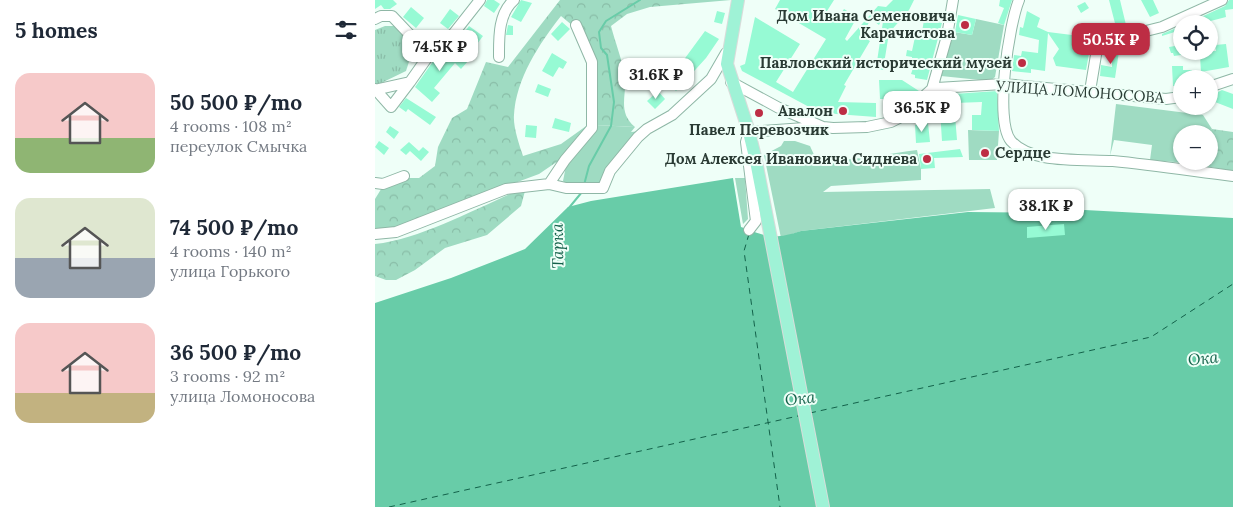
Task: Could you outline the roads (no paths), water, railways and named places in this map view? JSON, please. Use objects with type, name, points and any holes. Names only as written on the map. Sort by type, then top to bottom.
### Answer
[{"type":"main road","points":[[738,0],[729,43],[727,64],[731,82],[749,132],[771,233],[823,507]]},
{"type":"street","points":[[375,90],[391,107],[429,55],[454,32],[480,0]]},
{"type":"street","points":[[749,230],[756,221],[746,142],[749,132],[823,127],[855,127],[891,122],[915,106],[932,89],[947,36],[953,0]]},
{"type":"street","points":[[1019,0],[1007,51],[1003,84],[1005,126],[1010,140],[1029,153],[1045,157],[1148,165],[1233,176]]},
{"type":"street","points":[[1090,91],[1098,43],[1163,27],[1222,0]]},
{"type":"street","points":[[499,57],[499,35],[508,2]]},
{"type":"street","points":[[375,19],[381,16],[392,16],[429,55]]},
{"type":"street","points":[[549,184],[565,160],[593,128],[592,62],[576,25]]},
{"type":"street","points":[[375,234],[395,232],[506,189],[549,184],[575,189],[592,190],[603,188],[603,184],[616,164],[647,129],[672,115],[711,80],[723,61],[729,43]]},
{"type":"street","points":[[1218,84],[1233,79]]},
{"type":"street","points":[[375,90],[410,82]]},
{"type":"street","points":[[731,82],[779,108],[823,127]]},
{"type":"street","name":"УЛИЦА ЛОМОНОСОВА","points":[[932,89],[1003,84],[1166,99],[1173,98]]},
{"type":"street","points":[[375,183],[383,184],[404,176]]},
{"type":"water","name":"Ока","points":[[733,178],[741,227],[771,236],[784,236],[801,231],[968,212],[1049,213],[1085,210],[1233,218],[1233,507],[375,507],[375,303],[451,278],[525,249],[568,207],[591,201]]},
{"type":"waterway","name":"Тарка","points":[[584,185],[589,166],[611,126],[614,102],[607,55],[601,48],[599,32],[606,21],[640,0]]},
{"type":"waterway","name":"Тарка","points":[[568,209],[582,192]]},
{"type":"place","name":"Дом Ивана Семеновича Карачистова","points":[[965,25]]},
{"type":"place","name":"Павловский исторический музей","points":[[1022,63]]},
{"type":"place","name":"Авалон","points":[[843,111]]},
{"type":"place","name":"Павел Перевозчик","points":[[759,113]]},
{"type":"place","name":"Сердце","points":[[985,153]]},
{"type":"place","name":"Дом Алексея Ивановича Сиднева","points":[[927,159]]}]
